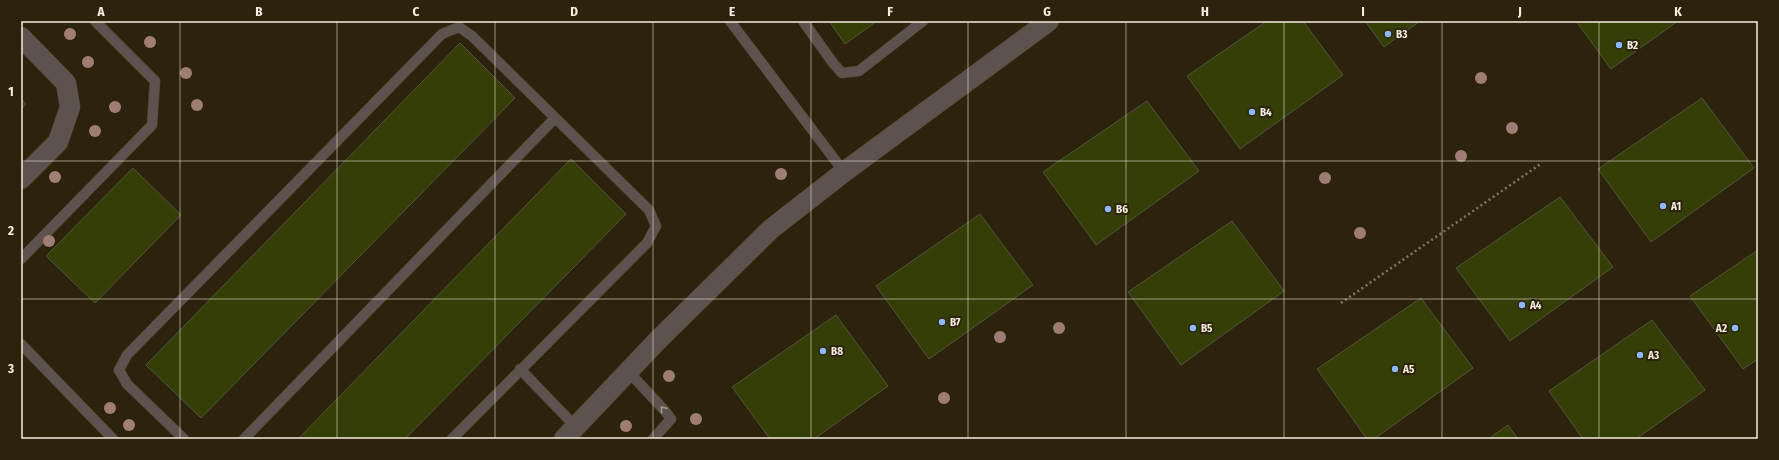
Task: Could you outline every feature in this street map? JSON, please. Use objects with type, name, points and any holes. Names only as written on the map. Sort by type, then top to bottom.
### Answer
[{"type":"street","points":[[569,433],[628,371],[771,229],[844,172],[1049,21]]},
{"type":"street","points":[[21,37],[66,83],[70,107],[58,142],[21,179]]},
{"type":"lane","points":[[21,259],[152,125],[154,81],[95,21]]},
{"type":"lane","points":[[730,21],[844,172]]},
{"type":"lane","points":[[803,21],[832,63],[842,73],[858,71],[923,21]]},
{"type":"lane","points":[[184,439],[127,384],[119,370],[127,355],[442,34],[459,27],[472,36],[649,210],[656,226],[647,243],[452,439]]},
{"type":"lane","points":[[244,439],[555,118]]},
{"type":"lane","points":[[21,344],[113,439]]},
{"type":"lane","points":[[520,369],[569,433]]},
{"type":"lane","points":[[628,371],[671,419],[654,439]]},
{"type":"path","points":[[1341,304],[1542,163]]},
{"type":"building","points":[[829,21],[877,21],[845,44]]},
{"type":"building","name":"B4","points":[[1267,21],[1303,21],[1343,75],[1240,149],[1187,76]]},
{"type":"building","name":"B3","points":[[1365,21],[1420,21],[1384,47]]},
{"type":"building","name":"B2","points":[[1576,21],[1678,21],[1611,69]]},
{"type":"building","points":[[460,43],[515,98],[201,418],[146,365]]},
{"type":"building","name":"A1","points":[[1702,98],[1754,168],[1651,242],[1598,169]]},
{"type":"building","points":[[21,99],[26,104],[21,109]]},
{"type":"building","name":"B6","points":[[1147,101],[1199,171],[1096,245],[1043,172]]},
{"type":"building","points":[[571,159],[626,214],[405,439],[298,439]]},
{"type":"building","points":[[133,168],[181,215],[95,303],[46,256]]},
{"type":"building","name":"A4","points":[[1560,197],[1613,267],[1510,341],[1456,268]]},
{"type":"building","name":"B7","points":[[980,214],[1033,285],[929,359],[876,286]]},
{"type":"building","name":"B5","points":[[1232,221],[1284,291],[1181,365],[1128,292]]},
{"type":"building","name":"A2","points":[[1758,250],[1758,359],[1743,369],[1690,296]]},
{"type":"building","name":"A5","points":[[1421,298],[1473,368],[1374,439],[1367,439],[1317,369]]},
{"type":"building","name":"B8","points":[[836,315],[888,386],[814,439],[770,439],[732,387]]},
{"type":"building","name":"A3","points":[[1652,320],[1705,390],[1636,439],[1583,439],[1549,391]]},
{"type":"building","points":[[1508,425],[1518,439],[1488,439]]},
{"type":"place","name":"B3","points":[[1388,34]]},
{"type":"place","name":"B2","points":[[1619,45]]},
{"type":"place","name":"B4","points":[[1252,112]]},
{"type":"place","name":"A1","points":[[1663,206]]},
{"type":"place","name":"B6","points":[[1108,209]]},
{"type":"place","name":"A4","points":[[1522,305]]},
{"type":"place","name":"B7","points":[[942,322]]},
{"type":"place","name":"B5","points":[[1193,328]]},
{"type":"place","name":"A2","points":[[1735,328]]},
{"type":"place","name":"B8","points":[[823,351]]},
{"type":"place","name":"A3","points":[[1640,355]]},
{"type":"place","name":"A5","points":[[1395,369]]}]
